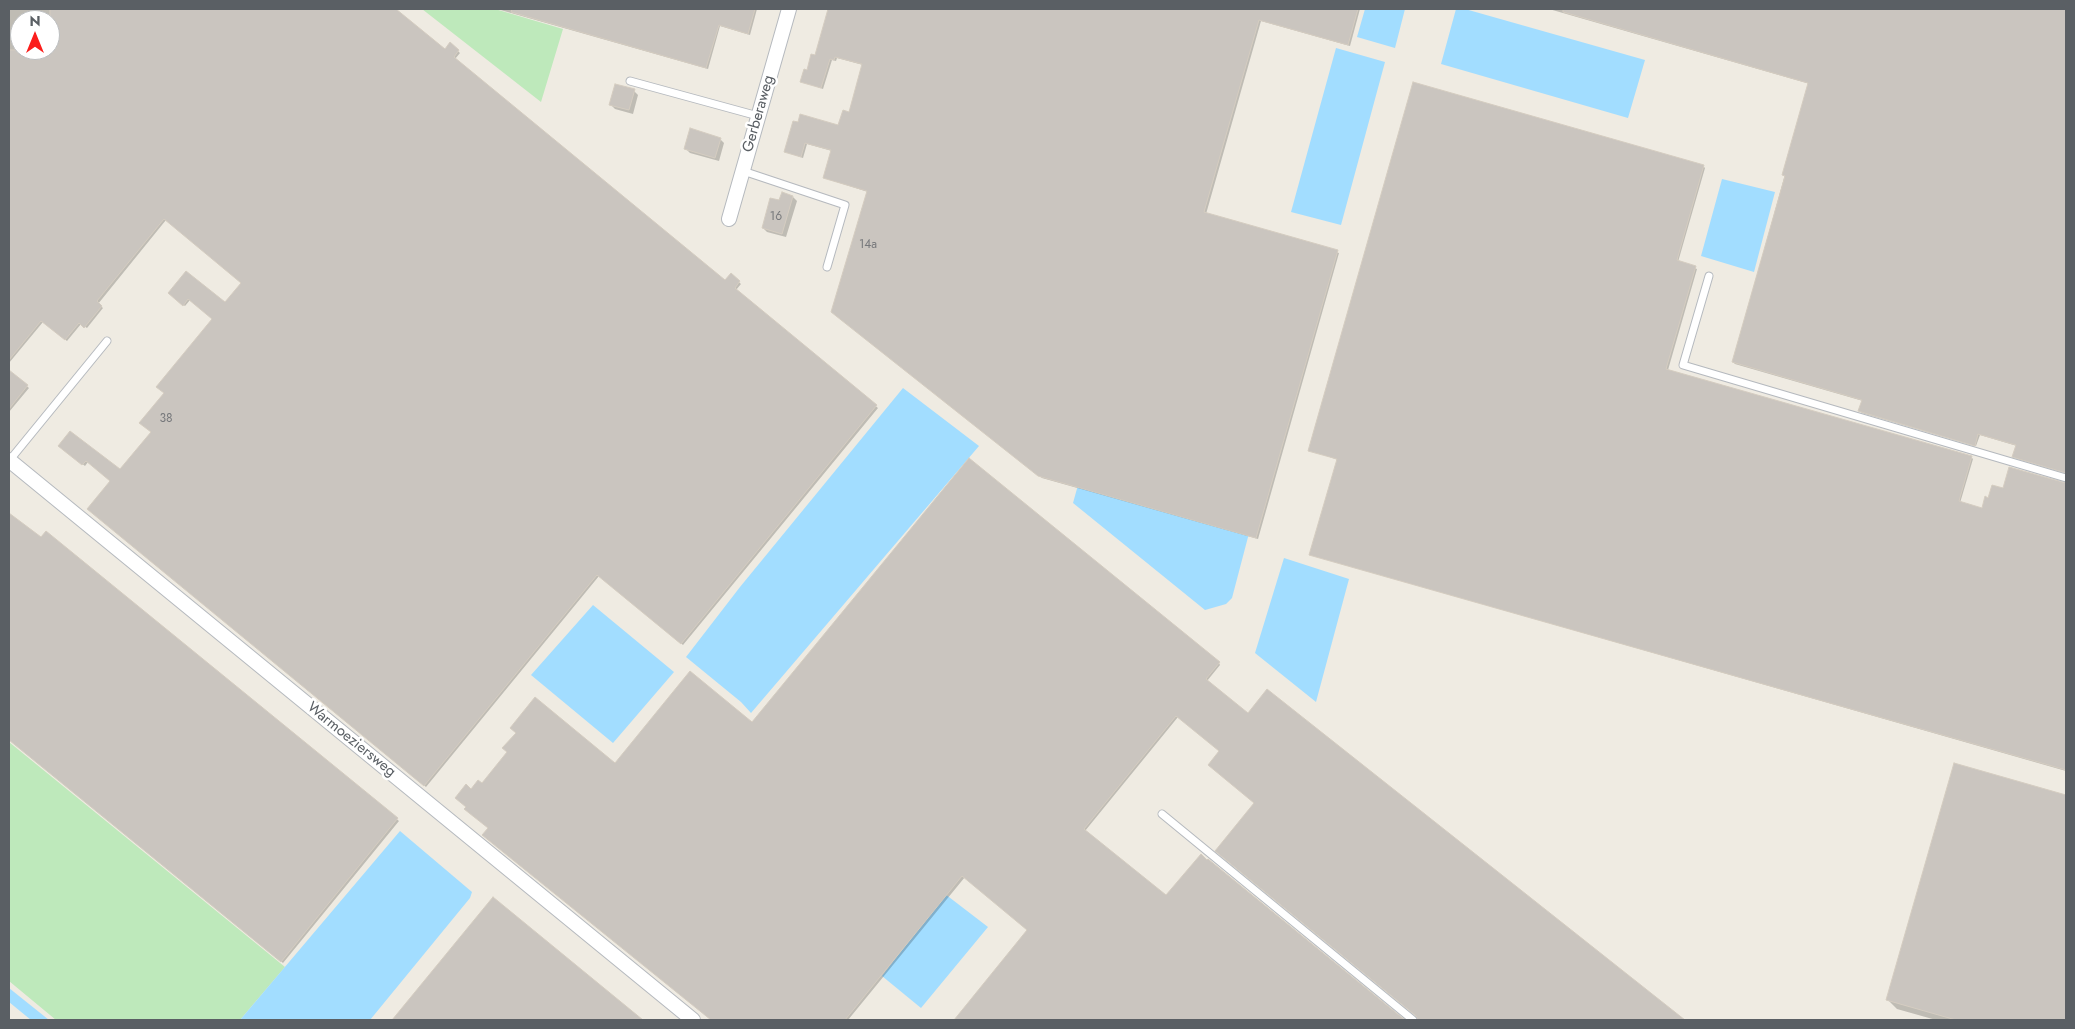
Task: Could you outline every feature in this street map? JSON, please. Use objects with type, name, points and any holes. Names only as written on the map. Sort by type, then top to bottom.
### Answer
[{"type":"street","name":"Gerberaweg","points":[[729,219],[789,9]]},
{"type":"street","name":"Warmoeziersweg","points":[[10,464],[693,1020]]},
{"type":"lane","points":[[630,81],[758,116]]},
{"type":"lane","points":[[743,171],[845,205],[827,267]]},
{"type":"lane","points":[[1709,276],[1683,366],[2066,478]]},
{"type":"lane","points":[[10,464],[107,340]]},
{"type":"lane","points":[[1162,814],[1413,1020]]},
{"type":"green space","points":[[422,9],[495,9],[563,29],[541,102]]},
{"type":"green space","points":[[9,742],[285,967],[240,1020],[56,1020],[9,981]]},
{"type":"water","points":[[1365,9],[1405,9],[1395,48],[1357,37]]},
{"type":"water","points":[[1456,9],[1465,9],[1645,60],[1628,118],[1441,64]]},
{"type":"water","points":[[1336,48],[1385,62],[1341,225],[1291,212]]},
{"type":"water","points":[[1722,179],[1775,192],[1754,272],[1701,256]]},
{"type":"water","points":[[903,388],[979,446],[751,713],[741,702],[686,657],[740,587]]},
{"type":"water","points":[[1093,431],[1263,480],[1232,598],[1226,604],[1205,610],[1073,503]]},
{"type":"water","points":[[1284,558],[1349,579],[1316,702],[1255,653]]},
{"type":"water","points":[[593,605],[674,672],[613,743],[531,675]]},
{"type":"water","points":[[400,831],[472,892],[470,898],[370,1020],[240,1020]]},
{"type":"water","points":[[945,894],[988,927],[921,1008],[882,976]]},
{"type":"water","points":[[9,988],[49,1020],[31,1020],[9,1002]]},
{"type":"building","points":[[396,9],[445,49],[450,42],[459,50],[454,57],[725,280],[731,273],[740,281],[735,288],[877,405],[681,644],[597,575],[424,786],[87,509],[110,481],[86,461],[82,465],[58,446],[70,431],[120,469],[151,432],[139,423],[164,393],[156,387],[212,319],[188,299],[183,306],[168,293],[186,271],[225,302],[241,283],[164,219],[97,301],[102,306],[84,328],[79,323],[65,340],[41,321],[9,360],[9,50],[10,60],[60,60],[60,10],[50,10]]},
{"type":"building","points":[[512,9],[755,9],[748,34],[719,25],[706,68],[511,12]]},
{"type":"building","points":[[828,9],[1358,9],[1348,45],[1259,20],[1204,212],[1338,250],[1256,538],[1038,476],[831,312],[867,191],[823,178],[831,150],[805,143],[801,157],[784,152],[793,121],[798,122],[800,114],[838,125],[843,110],[849,112],[862,64],[835,57],[834,60],[830,59],[821,88],[800,82],[804,69],[807,70],[811,54],[815,55]]},
{"type":"building","points":[[1563,9],[2066,9],[2066,473],[2012,457],[2016,445],[1978,434],[1975,446],[1858,411],[1862,400],[1732,362],[1785,176],[1782,175],[1808,83],[1563,12]]},
{"type":"building","points":[[1413,82],[1704,165],[1677,260],[1696,266],[1666,369],[1972,456],[1959,501],[1982,508],[1985,496],[1988,498],[1992,485],[2003,488],[2009,467],[2066,483],[2066,770],[1309,555],[1337,459],[1308,451]]},
{"type":"building","points":[[615,84],[635,89],[629,110],[609,105]]},
{"type":"building","points":[[690,128],[721,138],[715,158],[684,149]]},
{"type":"building","points":[[782,192],[793,196],[782,234],[762,228],[770,198],[779,200]]},
{"type":"building","points":[[9,370],[28,385],[9,409]]},
{"type":"building","points":[[969,458],[1220,662],[1206,679],[1248,713],[1267,689],[1685,1020],[1418,1020],[1416,1016],[1215,851],[1254,803],[1208,765],[1219,751],[1176,716],[1084,829],[1166,895],[1201,854],[1405,1020],[954,1020],[1027,930],[962,876],[845,1020],[711,1020],[482,835],[488,828],[464,809],[466,807],[455,798],[466,784],[471,789],[478,780],[482,783],[507,752],[502,748],[516,733],[510,728],[535,697],[615,763],[690,671],[752,722]]},
{"type":"building","points":[[9,513],[41,537],[46,531],[398,818],[281,962],[9,740]]},
{"type":"building","points":[[1954,763],[2066,795],[2066,1020],[1956,1020],[1886,1000]]},
{"type":"building","points":[[493,897],[643,1020],[392,1020]]}]
